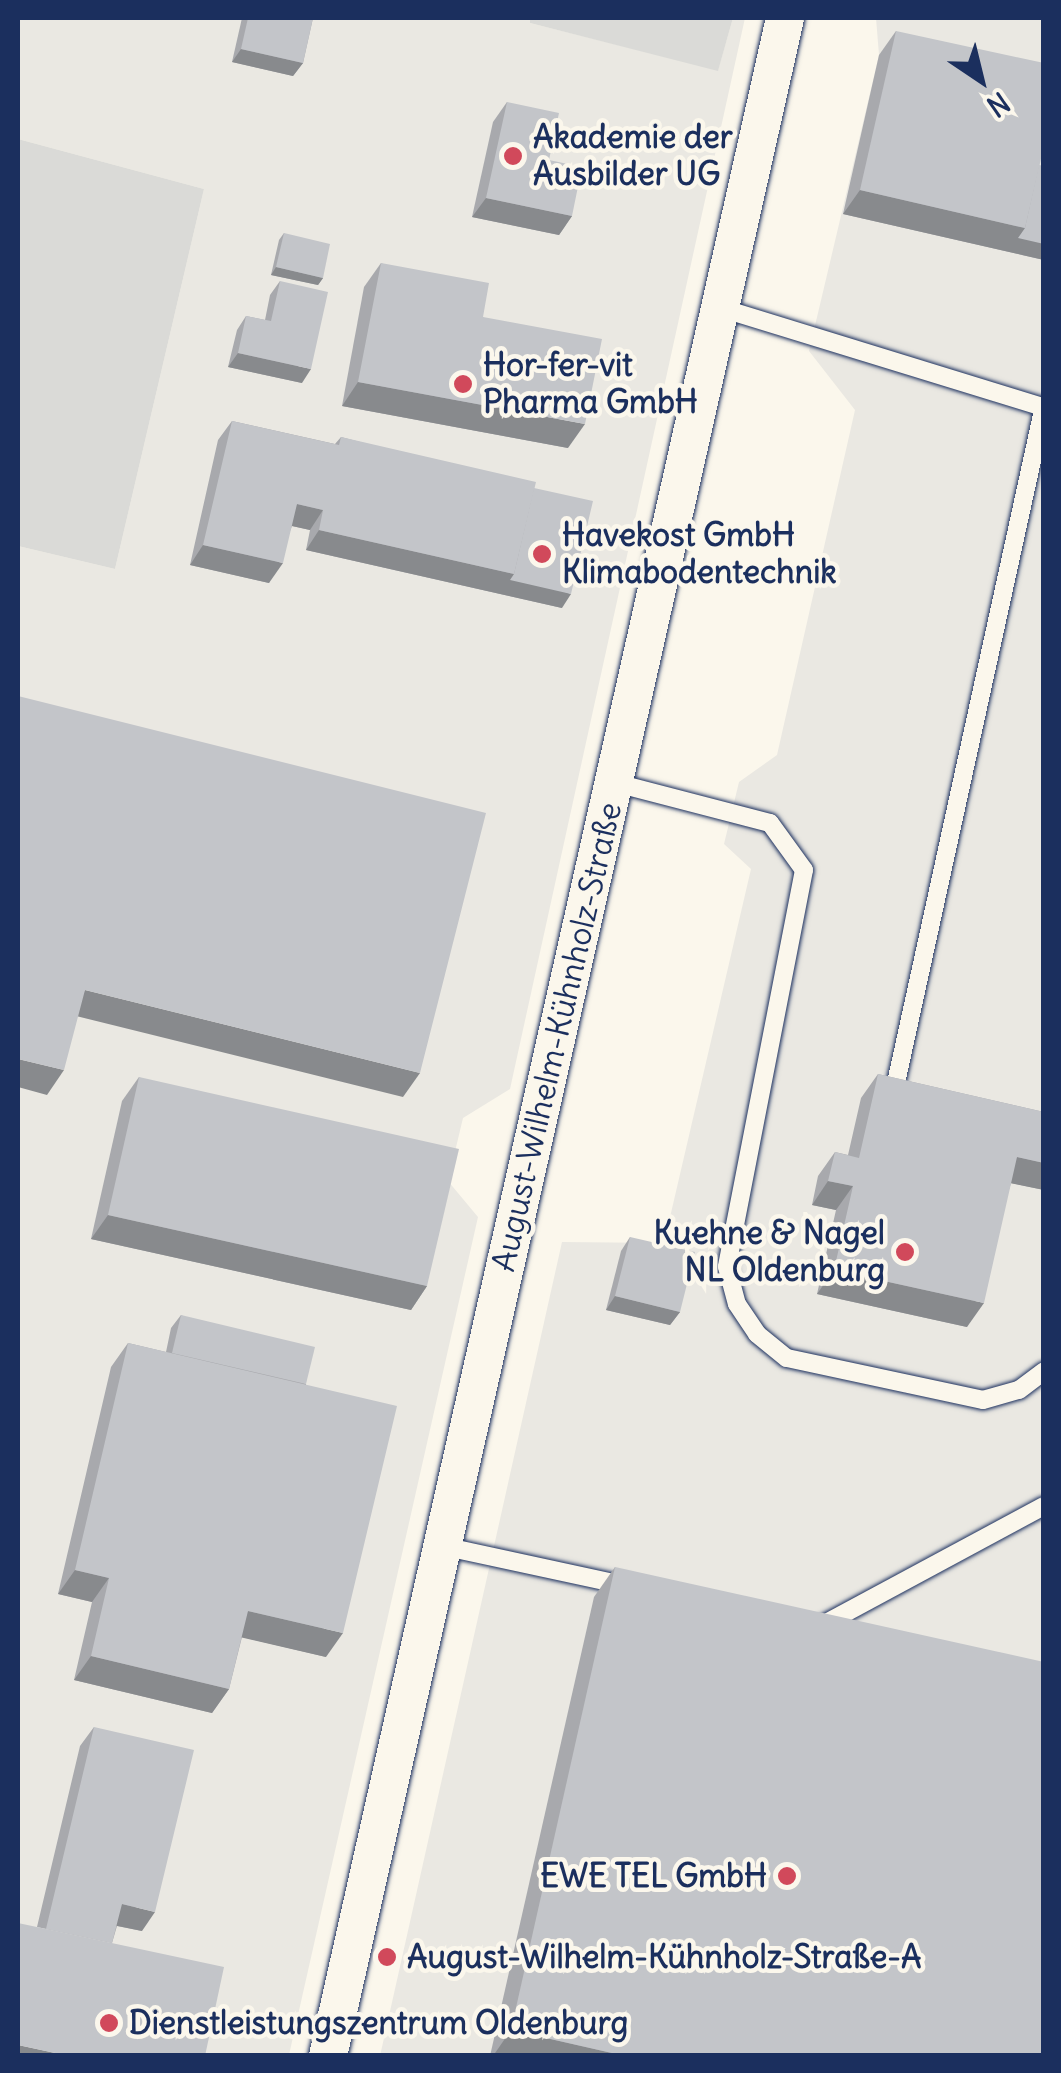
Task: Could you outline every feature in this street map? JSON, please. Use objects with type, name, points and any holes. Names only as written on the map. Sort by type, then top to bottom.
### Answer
[{"type":"street","name":"August-Wilhelm-Kühnholz-Straße","points":[[328,2056],[447,1547],[478,1366],[616,783],[786,18]]},
{"type":"lane","points":[[721,308],[1043,407],[894,1092]]},
{"type":"lane","points":[[616,783],[770,823],[804,870],[727,1267],[738,1304],[757,1334],[787,1358],[983,1400],[1019,1390],[1044,1371]]},
{"type":"lane","points":[[802,1624],[819,1627],[1044,1506]]},
{"type":"lane","points":[[447,1547],[653,1592]]},
{"type":"shaded area","points":[[18,18],[530,18],[530,23],[718,70],[733,18],[745,18],[510,1089],[463,1118],[448,1181],[478,1217],[289,2055],[18,2055],[18,546],[115,569],[204,189],[18,139]]},
{"type":"shaded area","points":[[530,18],[733,18],[718,71],[530,23]]},
{"type":"shaded area","points":[[876,18],[1043,18],[1043,2055],[380,2056],[562,1242],[664,1243],[751,869],[724,844],[739,782],[777,755],[855,410],[809,351],[879,55]]},
{"type":"shaded area","points":[[18,139],[204,189],[115,569],[18,546]]},
{"type":"building","points":[[248,18],[313,18],[303,63],[241,49]]},
{"type":"building","points":[[896,31],[1044,63],[1044,146],[1025,228],[860,190]]},
{"type":"building","name":"Akademie der Ausbilder UG","points":[[507,102],[559,113],[549,160],[582,167],[572,216],[486,198]]},
{"type":"building","points":[[1039,165],[1044,166],[1044,244],[1018,238],[1025,228]]},
{"type":"building","points":[[284,233],[330,244],[323,278],[276,267]]},
{"type":"building","name":"Hor-fer-vit Pharma GmbH","points":[[381,263],[489,283],[483,317],[602,339],[585,424],[358,382]]},
{"type":"building","points":[[280,281],[328,292],[311,369],[238,353],[246,316],[271,321]]},
{"type":"building","points":[[232,421],[339,445],[341,437],[536,482],[514,574],[319,530],[323,510],[297,504],[283,563],[203,545]]},
{"type":"building","name":"Havekost GmbH Klimabodentechnik","points":[[534,488],[593,501],[571,594],[510,580]]},
{"type":"building","points":[[18,696],[486,813],[420,1073],[85,990],[64,1070],[18,1059]]},
{"type":"building","name":"Kuehne & Nagel NL Oldenburg","points":[[878,1074],[1044,1112],[1044,1163],[1017,1157],[984,1303],[834,1270],[853,1186],[828,1181],[835,1152],[859,1158]]},
{"type":"building","points":[[139,1077],[459,1149],[427,1286],[108,1215]]},
{"type":"building","points":[[630,1237],[695,1252],[680,1312],[615,1296]]},
{"type":"building","points":[[181,1315],[315,1347],[306,1384],[172,1353]]},
{"type":"building","points":[[128,1343],[397,1406],[343,1633],[248,1611],[229,1689],[91,1656],[109,1578],[75,1570]]},
{"type":"building","name":"EWE TEL GmbH","points":[[615,1567],[1044,1662],[1044,2056],[625,2056],[511,2030]]},
{"type":"building","points":[[94,1727],[194,1750],[155,1912],[122,1904],[112,1943],[46,1929]]},
{"type":"building","name":"Dienstleistungszentrum Oldenburg","points":[[18,1923],[224,1967],[205,2056],[69,2056],[18,2045]]},
{"type":"place","name":"Akademie der Ausbilder UG","points":[[513,156]]},
{"type":"place","name":"Hor-fer-vit Pharma GmbH","points":[[463,384]]},
{"type":"place","name":"Havekost GmbH Klimabodentechnik","points":[[542,554]]},
{"type":"place","name":"Kuehne & Nagel NL Oldenburg","points":[[905,1252]]},
{"type":"place","name":"EWE TEL GmbH","points":[[787,1876]]},
{"type":"place","name":"August-Wilhelm-Kühnholz-Straße-A","points":[[387,1957]]},
{"type":"place","name":"Dienstleistungszentrum Oldenburg","points":[[109,2023]]}]
